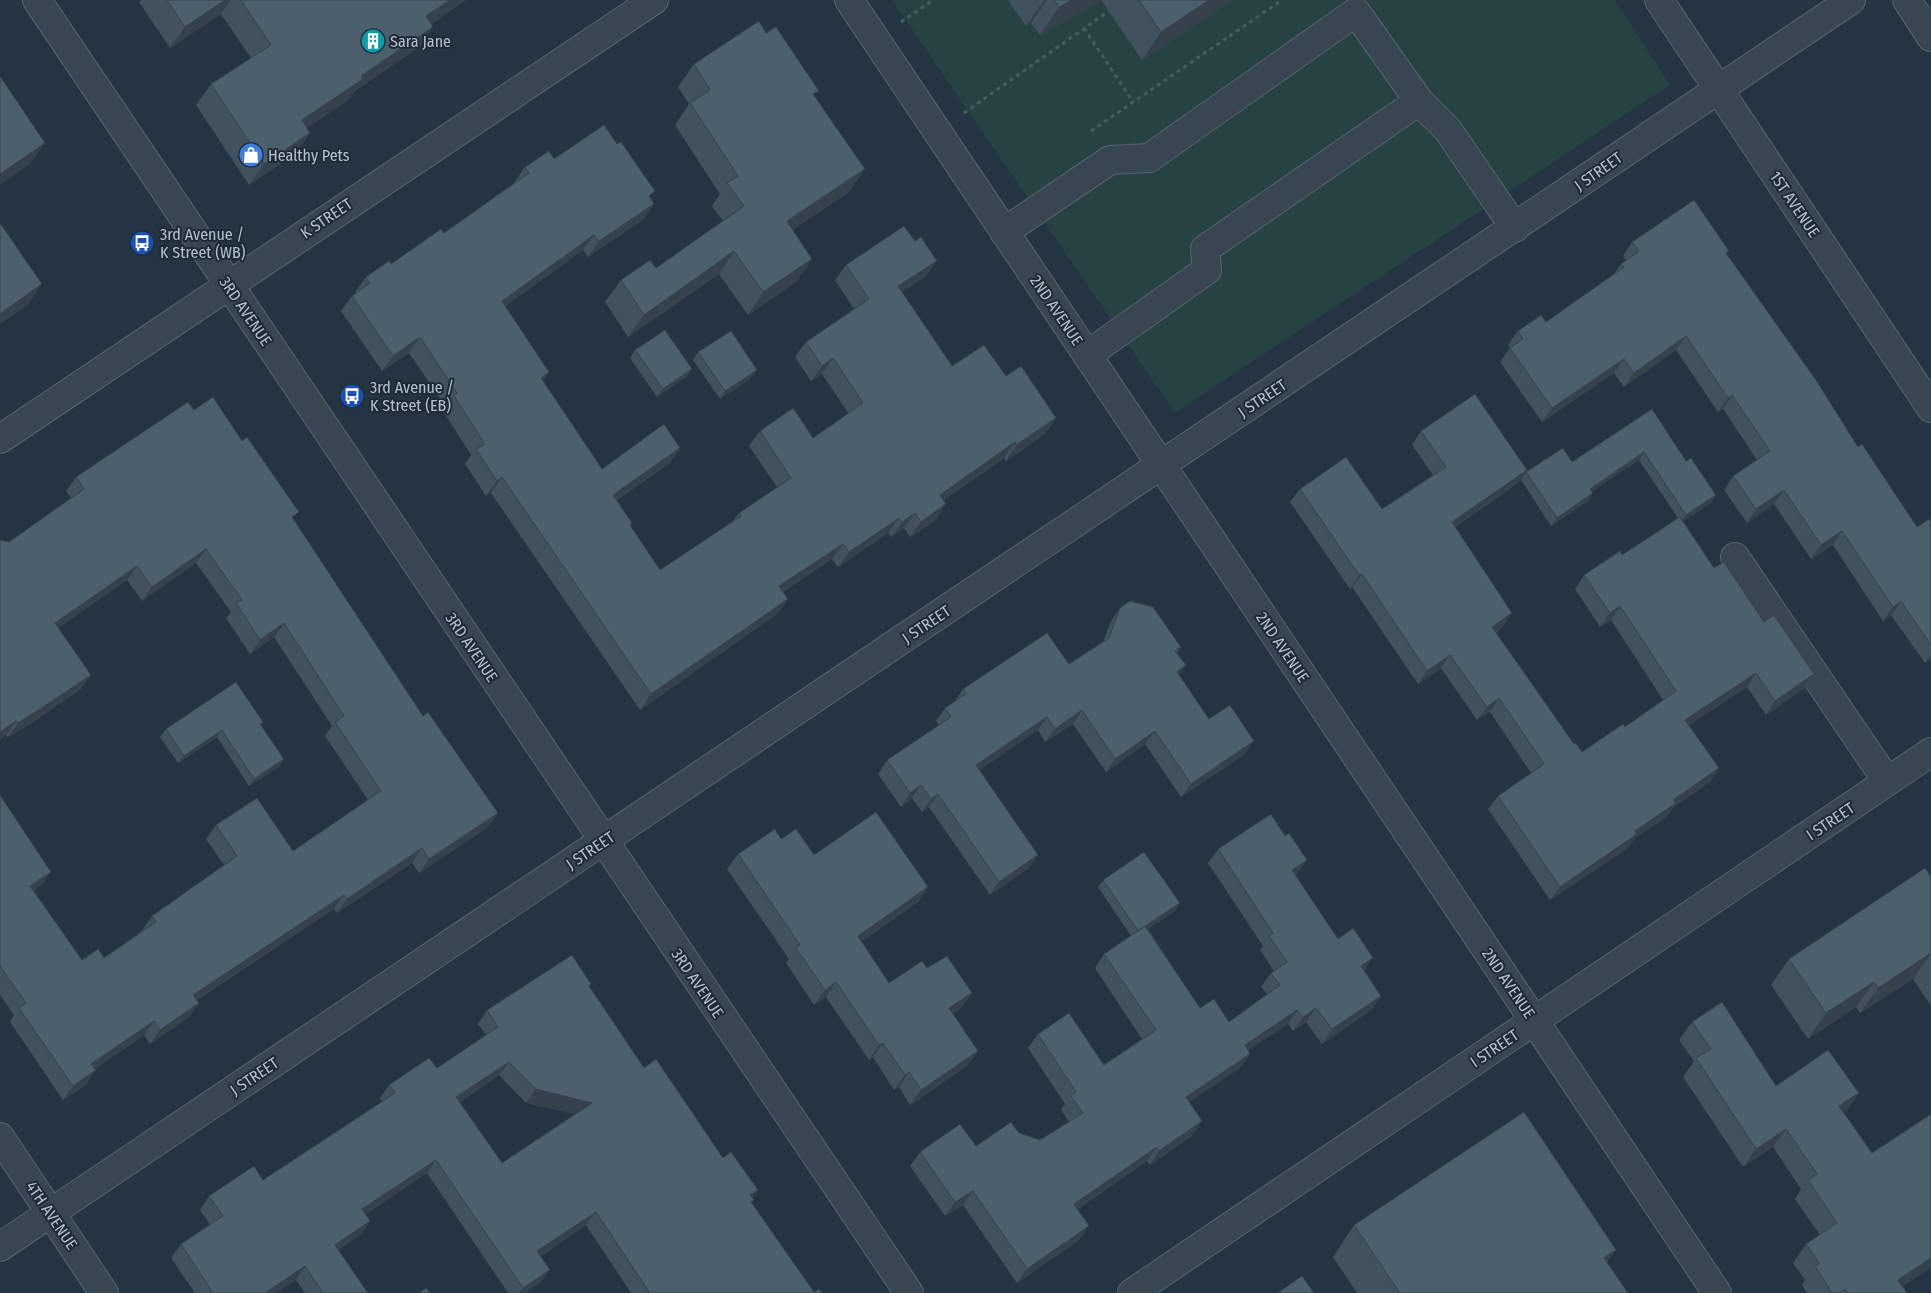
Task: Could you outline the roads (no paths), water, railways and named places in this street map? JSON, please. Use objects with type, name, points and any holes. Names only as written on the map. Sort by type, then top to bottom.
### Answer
[{"type":"street","name":"3RD AVENUE","points":[[37,0],[909,1293]]},
{"type":"street","name":"K STREET","points":[[0,439],[228,284],[654,0]]},
{"type":"street","name":"2ND AVENUE","points":[[849,0],[1717,1293]]},
{"type":"street","name":"1ST AVENUE","points":[[1659,0],[1931,408]]},
{"type":"street","name":"J STREET","points":[[0,1247],[1516,228],[1851,0]]},
{"type":"street","points":[[1908,0],[1931,37]]},
{"type":"street","points":[[1004,232],[1110,160],[1149,158],[1356,12],[1418,101],[1448,130],[1516,228]]},
{"type":"street","points":[[1088,355],[1207,270],[1205,249],[1418,101]]},
{"type":"street","points":[[1735,558],[1887,781]]},
{"type":"street","name":"I STREET","points":[[1132,1293],[1931,752]]},
{"type":"street","name":"4TH AVENUE","points":[[0,1137],[104,1293]]},
{"type":"place","name":"Sara Jane","points":[[373,41]]},
{"type":"place","name":"Healthy Pets","points":[[251,155]]},
{"type":"place","name":"3rd Avenue / K Street (WB)","points":[[142,243]]},
{"type":"place","name":"3rd Avenue / K Street (EB)","points":[[352,396]]}]
